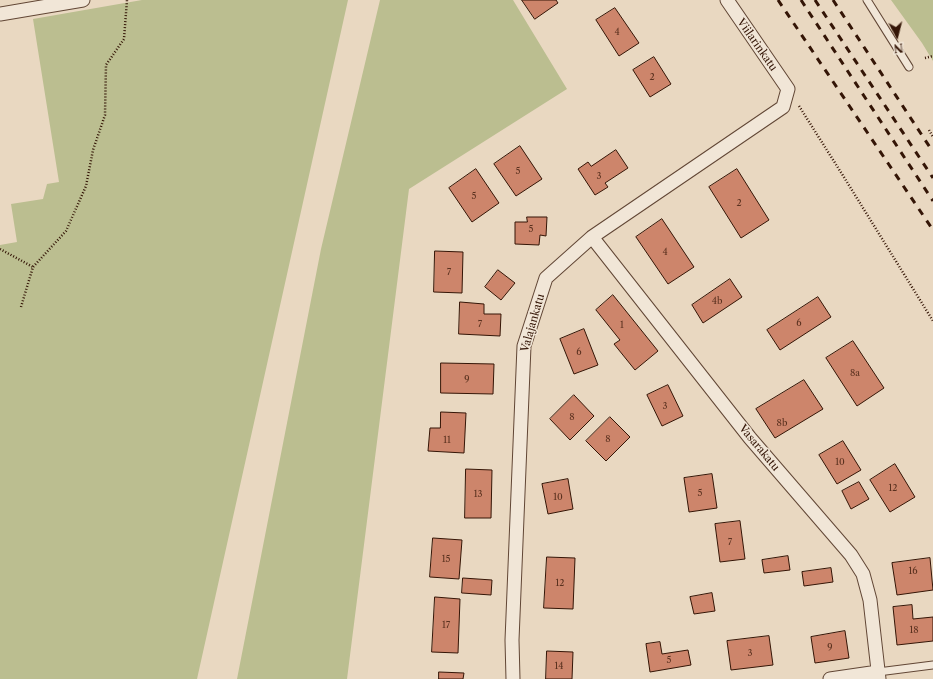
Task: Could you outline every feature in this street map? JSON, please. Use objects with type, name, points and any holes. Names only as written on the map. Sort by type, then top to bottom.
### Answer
[{"type":"street","points":[[0,14],[83,0]]},
{"type":"street","name":"Viilarinkatu","points":[[727,0],[788,89]]},
{"type":"street","name":"Valajankatu","points":[[513,679],[512,640],[524,346],[546,278],[592,237],[783,107],[788,89]]},
{"type":"street","name":"Vasarakatu","points":[[592,237],[750,438],[851,555],[863,574],[870,600],[878,676]]},
{"type":"street","points":[[830,679],[878,676]]},
{"type":"lane","points":[[867,0],[909,67]]},
{"type":"lane","points":[[878,676],[933,665]]},
{"type":"path","points":[[21,307],[33,267],[66,231],[86,186],[93,150],[106,114],[106,65],[124,39],[127,0]]},
{"type":"path","points":[[925,58],[933,56]]},
{"type":"path","points":[[788,89],[933,321]]},
{"type":"path","points":[[929,130],[933,136]]},
{"type":"path","points":[[0,249],[33,267]]},
{"type":"green space","points":[[142,0],[348,0],[197,679],[0,679],[0,245],[17,242],[11,204],[43,199],[47,184],[59,182],[33,19]]},
{"type":"green space","points":[[380,0],[513,0],[567,89],[409,189],[347,679],[237,679],[321,249]]},
{"type":"green space","points":[[891,0],[933,0],[933,61],[922,43]]},
{"type":"building","points":[[522,0],[556,0],[558,3],[535,19]]},
{"type":"building","points":[[615,8],[639,43],[619,56],[596,20]]},
{"type":"building","points":[[654,57],[671,84],[650,97],[633,70]]},
{"type":"building","points":[[520,146],[542,179],[516,196],[494,164]]},
{"type":"building","points":[[616,150],[628,168],[605,183],[608,187],[595,195],[578,169],[588,162],[591,166]]},
{"type":"building","points":[[476,169],[499,203],[472,222],[449,188]]},
{"type":"building","points":[[737,169],[769,220],[741,238],[709,187]]},
{"type":"building","points":[[527,217],[547,217],[546,236],[540,235],[539,245],[515,244],[515,222],[527,222]]},
{"type":"building","points":[[662,219],[694,267],[668,284],[636,237]]},
{"type":"building","points":[[435,251],[463,252],[462,293],[434,292]]},
{"type":"building","points":[[498,270],[515,283],[501,300],[485,287]]},
{"type":"building","points":[[730,279],[742,297],[703,323],[692,305]]},
{"type":"building","points":[[613,295],[658,351],[635,370],[614,344],[620,340],[596,310]]},
{"type":"building","points":[[818,297],[831,317],[780,350],[767,330]]},
{"type":"building","points":[[460,302],[484,304],[484,314],[501,314],[500,336],[459,334]]},
{"type":"building","points":[[584,329],[598,365],[574,374],[560,339]]},
{"type":"building","points":[[853,341],[884,388],[857,406],[826,358]]},
{"type":"building","points":[[441,363],[494,364],[493,394],[441,393]]},
{"type":"building","points":[[804,380],[823,409],[775,438],[756,409]]},
{"type":"building","points":[[668,385],[683,416],[662,426],[647,395]]},
{"type":"building","points":[[574,395],[594,416],[570,440],[550,419]]},
{"type":"building","points":[[441,412],[466,413],[464,453],[428,451],[430,428],[440,428]]},
{"type":"building","points":[[610,417],[630,437],[606,461],[586,441]]},
{"type":"building","points":[[843,441],[861,470],[837,484],[819,455]]},
{"type":"building","points":[[895,464],[915,497],[890,512],[870,480]]},
{"type":"building","points":[[466,469],[492,470],[491,518],[465,518]]},
{"type":"building","points":[[712,474],[717,508],[689,512],[684,478]]},
{"type":"building","points":[[568,479],[573,509],[548,514],[542,484]]},
{"type":"building","points":[[859,482],[869,499],[851,509],[842,491]]},
{"type":"building","points":[[740,521],[745,559],[720,562],[715,524]]},
{"type":"building","points":[[433,538],[462,540],[459,579],[430,577]]},
{"type":"building","points":[[788,556],[790,570],[764,573],[762,560]]},
{"type":"building","points":[[547,557],[575,558],[573,609],[544,608]]},
{"type":"building","points":[[930,558],[933,590],[897,595],[892,563]]},
{"type":"building","points":[[831,568],[833,582],[804,586],[802,572]]},
{"type":"building","points":[[463,578],[492,580],[491,595],[462,593]]},
{"type":"building","points":[[712,593],[715,611],[694,614],[690,597]]},
{"type":"building","points":[[435,597],[460,599],[458,653],[432,652]]},
{"type":"building","points":[[912,605],[913,619],[933,617],[933,641],[897,645],[893,607]]},
{"type":"building","points":[[845,631],[849,658],[815,663],[811,637]]},
{"type":"building","points":[[769,636],[773,665],[731,670],[727,641]]},
{"type":"building","points":[[660,642],[662,654],[688,650],[691,665],[650,672],[646,644]]},
{"type":"building","points":[[547,651],[573,652],[572,679],[546,679]]},
{"type":"building","points":[[439,672],[464,673],[463,679],[439,679]]},
{"type":"railway","points":[[778,0],[933,230]]},
{"type":"railway","points":[[801,0],[933,201]]},
{"type":"railway","points":[[815,0],[933,178]]},
{"type":"railway","points":[[833,0],[933,152]]}]
